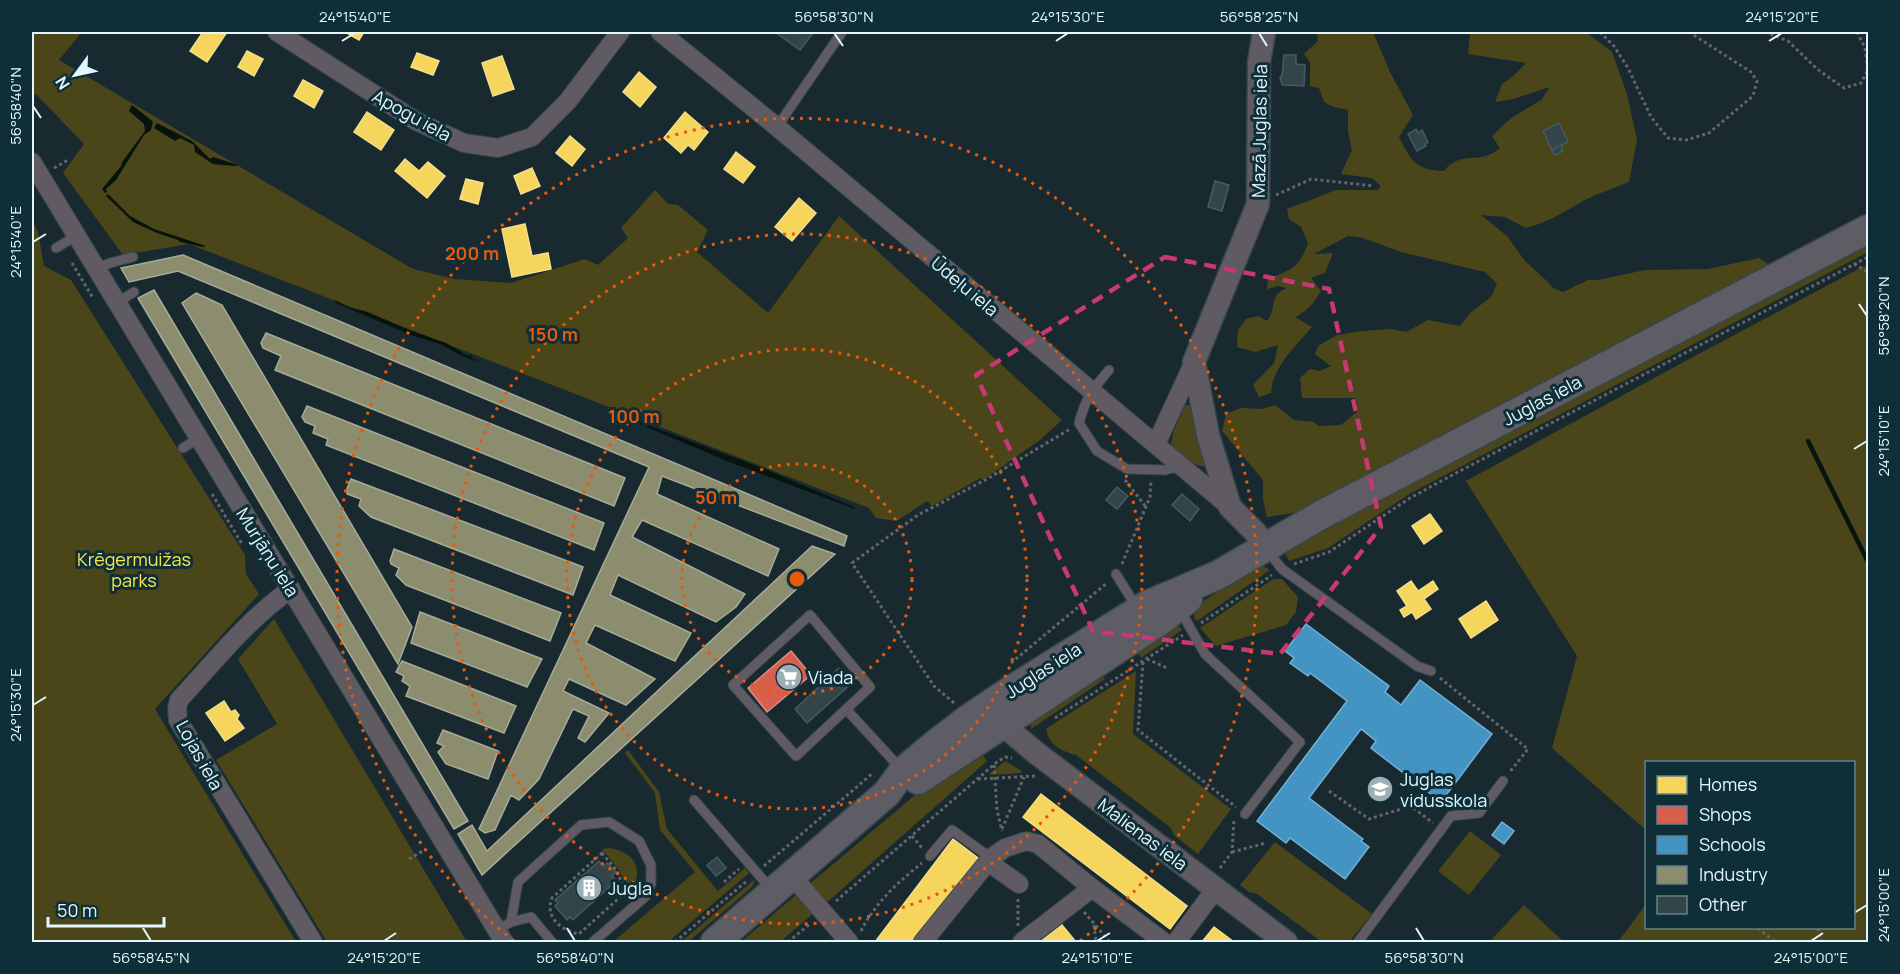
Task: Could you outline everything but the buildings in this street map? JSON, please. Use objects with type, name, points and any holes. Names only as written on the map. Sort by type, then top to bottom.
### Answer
[{"type":"main road","name":"Juglas iela","points":[[715,942],[774,880],[894,774],[938,742],[1138,610],[1218,575],[1273,558],[1329,511],[1869,229]]},
{"type":"main road","name":"Juglas iela","points":[[984,713],[1160,621],[1185,618],[1218,575]]},
{"type":"street","name":"Apogu iela","points":[[277,32],[416,121],[464,143],[498,148],[532,137],[568,101],[621,32]]},
{"type":"street","name":"Ūdeļu iela","points":[[660,32],[777,127],[1230,507],[1255,532],[1273,558]]},
{"type":"street","name":"Mazā Juglas iela","points":[[1156,444],[1194,362],[1258,204],[1259,62],[1264,32]]},
{"type":"street","name":"Murjāņu iela","points":[[32,162],[503,936]]},
{"type":"street","points":[[1194,362],[1208,435],[1230,507]]},
{"type":"street","name":"Lojas iela","points":[[291,589],[264,609],[179,700],[177,708],[178,720],[313,942]]},
{"type":"street","name":"Malienas iela","points":[[984,713],[1286,942]]},
{"type":"street","points":[[923,942],[996,850],[1026,841],[1038,844],[1164,942]]},
{"type":"street","points":[[996,850],[1018,884]]},
{"type":"street","points":[[774,880],[824,912],[853,940]]},
{"type":"street","points":[[1176,942],[1212,887]]},
{"type":"street","points":[[1020,937],[1092,888]]},
{"type":"lane","points":[[777,127],[842,32]]},
{"type":"lane","points":[[56,248],[76,236]]},
{"type":"lane","points":[[96,269],[133,257]]},
{"type":"lane","points":[[117,303],[134,292]]},
{"type":"lane","points":[[1109,370],[1084,404],[1079,423],[1097,451],[1126,469],[1165,470],[1181,466]]},
{"type":"lane","points":[[183,448],[199,438]]},
{"type":"lane","points":[[1273,558],[1417,666],[1431,671]]},
{"type":"lane","points":[[1116,574],[1138,610]]},
{"type":"lane","points":[[810,615],[870,687],[846,709],[796,756],[733,685],[810,615]]},
{"type":"lane","points":[[1185,618],[1205,654],[1300,742],[1242,812]]},
{"type":"lane","points":[[846,709],[894,774]]},
{"type":"lane","points":[[1358,942],[1452,816],[1479,813],[1503,781]]},
{"type":"lane","points":[[694,800],[747,862],[774,880]]},
{"type":"lane","points":[[503,936],[518,882],[581,825],[609,822],[639,841],[651,865],[651,884],[646,896],[593,942]]},
{"type":"lane","points":[[930,856],[952,830],[996,850]]},
{"type":"lane","points":[[503,936],[531,917],[552,942]]},
{"type":"path","points":[[1600,32],[1614,46],[1628,68],[1651,117],[1668,138],[1686,140],[1709,133],[1754,96],[1757,81],[1751,72],[1689,32]]},
{"type":"path","points":[[1765,32],[1788,41],[1817,69],[1844,88],[1861,83],[1869,70],[1865,48],[1857,32]]},
{"type":"path","points":[[52,169],[68,160]]},
{"type":"path","points":[[1258,204],[1311,179],[1374,186]]},
{"type":"path","points":[[1053,719],[1143,662],[1185,618],[1273,558],[1329,552],[1410,498],[1869,257]]},
{"type":"path","points":[[1854,264],[1869,272]]},
{"type":"path","points":[[984,713],[934,686],[852,563],[918,515],[987,479],[1079,423]]},
{"type":"path","points":[[1122,475],[1146,507]]},
{"type":"path","points":[[1147,659],[1169,669]]},
{"type":"path","points":[[1143,662],[1138,730],[1242,812],[1234,818],[1232,852],[1212,887]]},
{"type":"path","points":[[1431,671],[1528,749],[1503,781]]},
{"type":"path","points":[[788,942],[978,778],[1005,757],[1012,758]]},
{"type":"path","points":[[994,765],[997,810],[996,850]]},
{"type":"path","points":[[675,942],[774,880],[894,774]]},
{"type":"path","points":[[978,778],[1036,776]]},
{"type":"path","points":[[996,850],[1024,777]]},
{"type":"path","points":[[1329,791],[1369,819],[1411,806],[1442,829]]},
{"type":"path","points":[[1232,852],[1266,843]]},
{"type":"path","points":[[409,859],[426,849]]},
{"type":"path","points":[[602,853],[617,871],[628,890],[579,934],[568,932],[559,926],[550,913],[549,905],[552,898],[602,853]]},
{"type":"path","points":[[853,940],[893,886],[930,856]]},
{"type":"path","points":[[724,882],[747,862]]},
{"type":"path","points":[[1018,884],[1020,937]]},
{"type":"path","points":[[1076,901],[1110,942]]},
{"type":"path","points":[[1093,923],[1096,942]]},
{"type":"path","points":[[1760,929],[1775,942]]},
{"type":"highlighted area","points":[[1165,257],[1329,289],[1381,527],[1280,654],[1093,631],[976,375]]},
{"type":"green space","points":[[32,32],[82,32],[59,60],[413,269],[455,279],[511,283],[585,259],[598,265],[628,238],[621,228],[655,190],[668,204],[678,205],[708,230],[697,252],[768,313],[839,216],[1062,420],[1040,440],[983,480],[980,478],[932,506],[927,501],[897,521],[876,518],[869,508],[189,244],[123,255],[63,173],[84,144],[36,94],[32,97]]},
{"type":"green space","points":[[1317,32],[1373,32],[1390,72],[1413,115],[1399,137],[1403,145],[1416,163],[1427,169],[1444,171],[1450,164],[1457,161],[1485,156],[1500,148],[1492,136],[1511,118],[1541,100],[1550,87],[1513,99],[1495,102],[1502,84],[1526,63],[1468,54],[1470,34],[1486,32],[1587,33],[1612,52],[1627,94],[1637,140],[1629,182],[1590,197],[1550,219],[1526,228],[1505,217],[1481,215],[1507,236],[1525,261],[1553,288],[1563,292],[1588,280],[1645,270],[1708,269],[1759,258],[1774,268],[1301,512],[1267,517],[1263,500],[1263,480],[1222,431],[1226,414],[1241,408],[1262,409],[1275,405],[1294,420],[1314,422],[1318,426],[1341,425],[1358,411],[1356,398],[1302,398],[1300,378],[1310,369],[1320,371],[1331,366],[1315,354],[1318,346],[1337,335],[1362,331],[1391,329],[1406,332],[1428,320],[1460,326],[1470,313],[1491,297],[1497,284],[1485,272],[1401,252],[1363,238],[1348,236],[1314,254],[1333,253],[1325,273],[1311,278],[1321,291],[1304,312],[1295,317],[1312,327],[1280,366],[1271,393],[1259,397],[1253,385],[1274,363],[1278,345],[1255,352],[1237,347],[1238,330],[1246,319],[1258,316],[1267,321],[1277,295],[1287,288],[1278,286],[1267,289],[1268,279],[1293,267],[1305,251],[1308,243],[1301,227],[1289,219],[1287,209],[1336,190],[1378,190],[1381,186],[1372,178],[1341,174],[1352,150],[1348,132],[1348,110],[1324,102],[1319,88],[1310,86],[1310,62],[1304,54],[1318,41]]},
{"type":"green space","name":"Krēgermuižas parks","points":[[32,220],[38,232],[44,266],[71,280],[245,555],[246,574],[259,594],[155,709],[296,942],[32,942]]},
{"type":"green space","points":[[1868,241],[1868,252],[1411,493],[1328,548],[1289,561],[1284,552],[1289,546]]},
{"type":"green space","points":[[1868,264],[1868,942],[1618,942],[1645,905],[1645,929],[1855,929],[1855,761],[1645,761],[1645,829],[1552,748],[1577,656],[1466,481]]},
{"type":"green space","points":[[1185,405],[1196,409],[1206,460],[1204,467],[1185,458],[1171,444],[1174,430]]},
{"type":"green space","points":[[1260,564],[1270,570],[1197,621],[1194,617],[1196,606]]},
{"type":"green space","points":[[1273,579],[1282,579],[1298,597],[1296,612],[1286,625],[1216,646],[1200,628]]},
{"type":"green space","points":[[274,619],[467,942],[327,942],[216,760],[277,724],[238,659]]},
{"type":"green space","points":[[1173,623],[1182,630],[1141,658],[1138,653]]},
{"type":"green space","points":[[1136,671],[1133,734],[1231,809],[1198,854],[1174,835],[1171,828],[1076,755],[1056,746],[1047,733],[1047,728]]},
{"type":"green space","points":[[1102,676],[1105,679],[1031,729],[1030,720]]},
{"type":"green space","points":[[978,749],[987,761],[824,905],[806,887],[915,795]]},
{"type":"green space","points":[[628,750],[659,792],[667,829],[718,891],[745,868],[749,873],[668,942],[613,942],[695,872],[660,830],[655,793],[625,753]]},
{"type":"green space","points":[[1005,761],[1022,771],[1021,773],[990,775],[990,773]]},
{"type":"green space","points":[[1470,831],[1501,855],[1469,895],[1438,871]]},
{"type":"green space","points":[[1275,842],[1372,914],[1349,942],[1322,942],[1257,894],[1249,892],[1240,885]]},
{"type":"green space","points":[[611,848],[626,854],[635,863],[637,875],[633,890],[602,849]]},
{"type":"green space","points":[[754,880],[752,887],[688,942],[681,942]]},
{"type":"green space","points":[[797,894],[814,913],[780,942],[741,942]]},
{"type":"green space","points":[[1524,905],[1564,942],[1497,942],[1492,939]]},
{"type":"shaded area","points":[[132,105],[153,122],[151,130],[144,135],[116,180],[106,189],[105,193],[102,189],[145,131],[144,124],[129,111]]},
{"type":"shaded area","points":[[157,123],[192,141],[210,159],[213,157],[238,165],[213,164],[195,152],[194,145],[180,138],[175,141],[154,128]]},
{"type":"shaded area","points":[[108,194],[130,216],[154,229],[206,246],[180,242],[133,222],[106,196]]},
{"type":"shaded area","points":[[335,300],[350,308],[365,311],[446,343],[468,356],[470,354],[473,359],[477,360],[475,361],[462,356],[440,344],[411,335],[336,303]]},
{"type":"shaded area","points":[[613,410],[762,468],[855,509],[727,461],[635,422],[610,415]]},
{"type":"waterway","points":[[1808,441],[1868,562]]},
{"type":"place","name":"Viada","points":[[789,677]]},
{"type":"place","name":"Juglas vidusskola","points":[[1380,789]]},
{"type":"place","name":"Jugla","points":[[589,888]]}]
